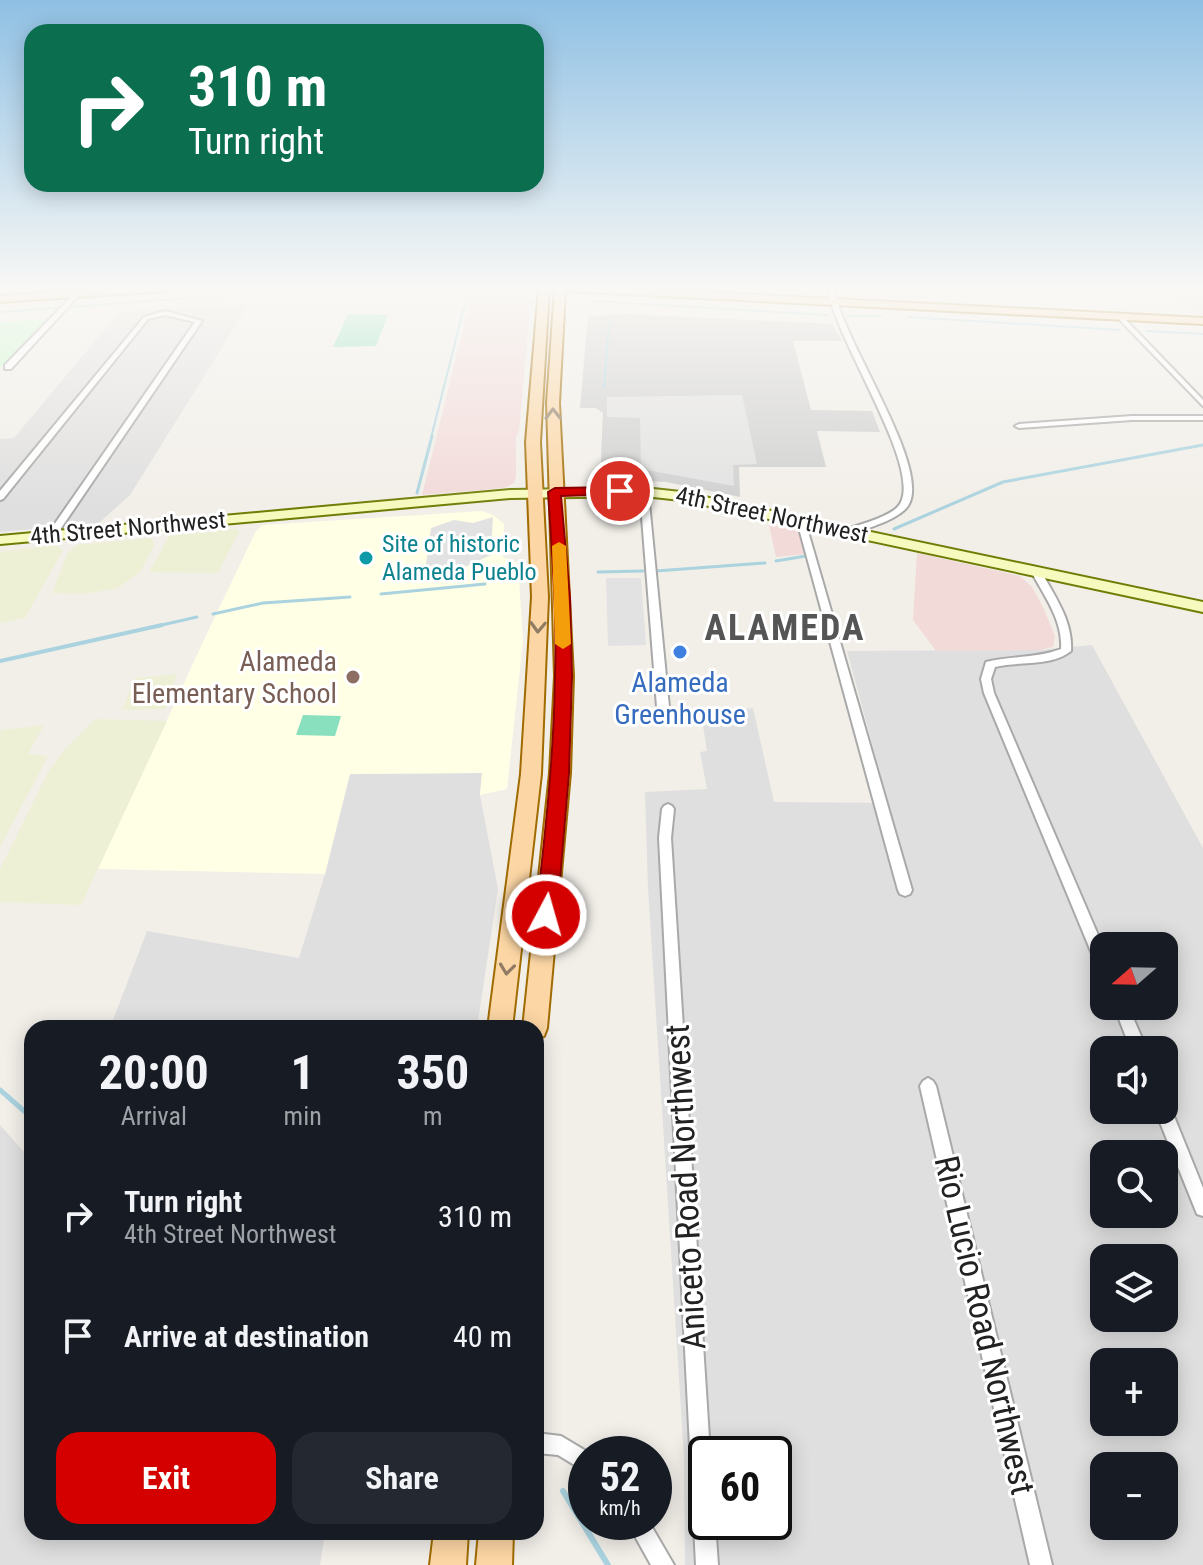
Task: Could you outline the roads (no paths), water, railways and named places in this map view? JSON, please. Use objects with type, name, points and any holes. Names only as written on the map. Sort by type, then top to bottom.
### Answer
[{"type":"main road","points":[[536,1020],[560,773],[563,686],[563,598],[534,405],[538,361]]},
{"type":"main road","points":[[501,1020],[531,774],[545,492],[556,361]]},
{"type":"main road","name":"4th Street Northwest","points":[[0,540],[545,492],[644,492],[681,496],[1203,607]]},
{"type":"main road","points":[[448,1565],[450,1540]]},
{"type":"main road","points":[[494,1565],[496,1540]]},
{"type":"street","points":[[8,367],[14,361]]},
{"type":"street","points":[[0,497],[111,361]]},
{"type":"street","points":[[52,535],[172,361]]},
{"type":"street","points":[[850,531],[898,510],[906,502],[910,490],[908,476],[882,407],[861,361]]},
{"type":"street","points":[[1162,361],[1203,404]]},
{"type":"street","points":[[1019,426],[1132,418],[1203,418]]},
{"type":"street","points":[[644,492],[663,707]]},
{"type":"street","points":[[801,521],[905,890]]},
{"type":"street","points":[[1036,571],[1059,615],[1068,640],[1066,651],[1044,658],[1006,659],[990,665],[986,679],[989,693],[1090,933]]},
{"type":"street","name":"Aniceto Road Northwest","points":[[668,809],[666,854],[707,1565]]},
{"type":"street","name":"Rio Lucio Road Northwest","points":[[928,1086],[1041,1565]]},
{"type":"street","points":[[1169,1124],[1203,1208]]},
{"type":"street","points":[[544,1444],[561,1446],[568,1450]]},
{"type":"street","points":[[648,1540],[663,1565]]},
{"type":"waterway","points":[[431,438],[450,361]]},
{"type":"waterway","points":[[604,388],[606,361]]},
{"type":"waterway","points":[[417,493],[432,436]]},
{"type":"waterway","points":[[894,529],[1003,482],[1203,445]]},
{"type":"waterway","points":[[776,561],[806,556]]},
{"type":"waterway","points":[[656,571],[765,563]]},
{"type":"waterway","points":[[598,572],[643,571]]},
{"type":"waterway","points":[[381,594],[485,584]]},
{"type":"waterway","points":[[213,614],[263,603],[350,597]]},
{"type":"waterway","points":[[153,627],[197,617]]},
{"type":"waterway","points":[[153,627],[162,625]]},
{"type":"waterway","points":[[0,661],[153,627]]},
{"type":"waterway","points":[[0,1090],[24,1111]]},
{"type":"waterway","points":[[563,1491],[608,1565]]},
{"type":"place","name":"Site of historic Alameda Pueblo","points":[[366,558]]},
{"type":"place","name":"Alameda Greenhouse","points":[[680,652]]},
{"type":"place","name":"Alameda Elementary School","points":[[353,677]]},
{"type":"district","name":"ALAMEDA","points":[[785,628]]}]
